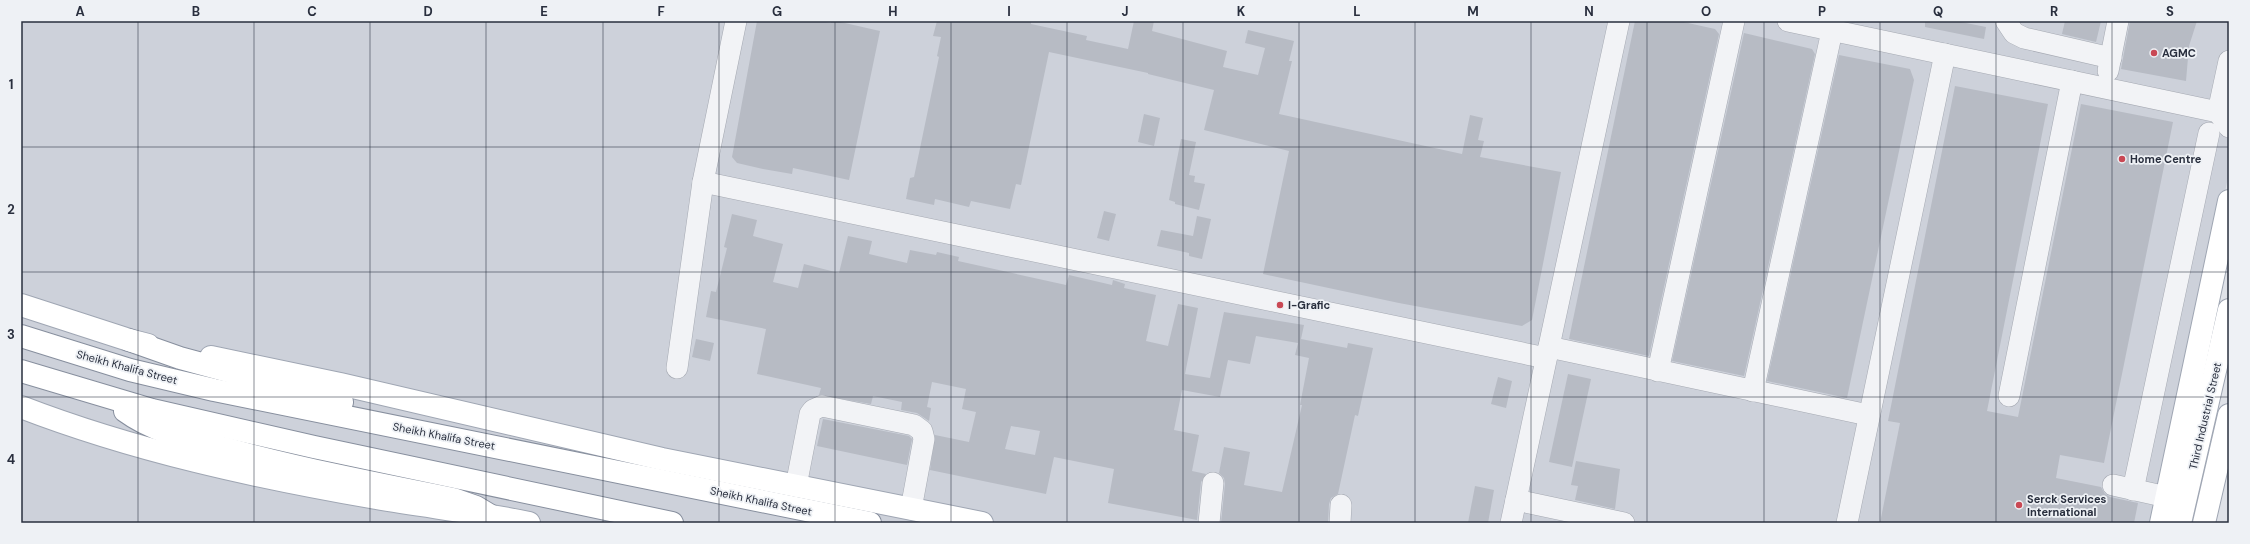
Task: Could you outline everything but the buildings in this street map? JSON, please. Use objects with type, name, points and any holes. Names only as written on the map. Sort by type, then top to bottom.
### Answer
[{"type":"main road","points":[[2161,523],[2229,201]]},
{"type":"main road","points":[[21,305],[180,358],[364,408],[386,417],[405,428]]},
{"type":"main road","name":"Third Industrial Street","points":[[2180,523],[2228,316]]},
{"type":"main road","name":"Sheikh Khalifa Street","points":[[21,336],[138,372],[214,390],[870,523]]},
{"type":"main road","points":[[129,340],[292,373],[662,459],[982,523]]},
{"type":"main road","points":[[21,371],[152,410],[314,448],[672,523]]},
{"type":"main road","points":[[110,398],[136,418],[166,432],[276,462],[453,499],[476,506],[491,516]]},
{"type":"main road","points":[[21,407],[134,446],[229,469],[376,498],[491,516],[525,523]]},
{"type":"main road","name":"Third Industrial Street","points":[[2204,523],[2229,415]]},
{"type":"street","points":[[677,368],[703,182],[736,21]]},
{"type":"street","points":[[1511,523],[1618,21]]},
{"type":"street","points":[[1658,371],[1734,21]]},
{"type":"street","points":[[1788,21],[1809,23],[1832,30],[2106,88],[2225,115],[2229,61]]},
{"type":"street","points":[[2006,21],[2014,33],[2024,38],[2111,58]]},
{"type":"street","points":[[2106,88],[2118,21]]},
{"type":"street","points":[[1753,391],[1832,30]]},
{"type":"street","points":[[1847,523],[1868,415],[1944,54]]},
{"type":"street","points":[[2009,396],[2072,81]]},
{"type":"street","points":[[2133,490],[2209,132]]},
{"type":"street","points":[[703,182],[1548,353],[1658,371],[1868,415]]},
{"type":"street","points":[[796,486],[810,414],[813,410],[822,406],[914,426],[922,430],[924,439],[915,509]]},
{"type":"street","points":[[915,509],[933,437]]},
{"type":"street","points":[[1209,523],[1213,483]]},
{"type":"street","points":[[2113,485],[2166,497]]},
{"type":"street","points":[[1516,500],[1624,523]]},
{"type":"shaded area","points":[[21,21],[2229,21],[2229,173],[2154,523],[21,523]]},
{"type":"place","name":"AGMC","points":[[2154,53]]},
{"type":"place","name":"Home Centre","points":[[2122,159]]},
{"type":"place","name":"I-Grafic","points":[[1280,305]]},
{"type":"place","name":"Serck Services International","points":[[2019,505]]}]
